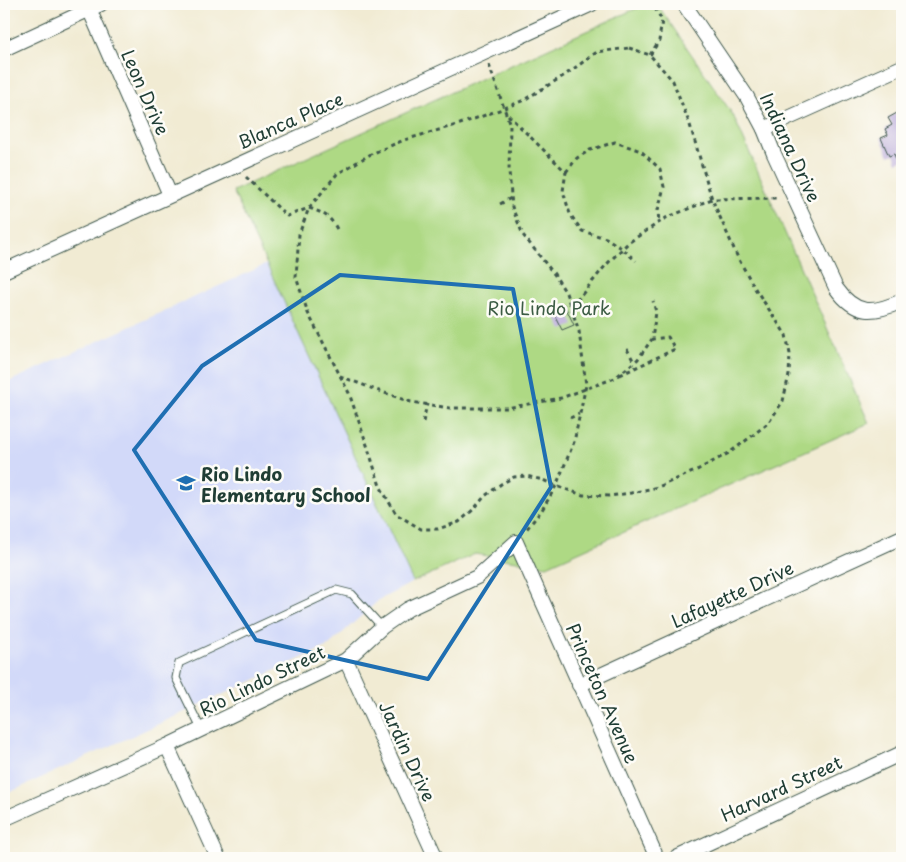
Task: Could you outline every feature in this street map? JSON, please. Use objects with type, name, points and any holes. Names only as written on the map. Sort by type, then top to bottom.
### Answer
[{"type":"street","name":"Blanca Place","points":[[4,271],[592,4]]},
{"type":"street","name":"Indiana Drive","points":[[684,4],[747,96],[764,129],[836,288],[845,300],[857,308],[873,310],[888,307],[902,301]]},
{"type":"street","points":[[4,49],[92,6]]},
{"type":"street","name":"Leon Drive","points":[[92,6],[170,195]]},
{"type":"street","points":[[764,129],[902,67]]},
{"type":"street","name":"Lafayette Drive","points":[[579,685],[902,537]]},
{"type":"street","name":"Rio Lindo Street","points":[[4,819],[167,746],[346,660],[382,627],[408,609],[477,577],[516,542]]},
{"type":"street","name":"Princeton Avenue","points":[[516,542],[657,858]]},
{"type":"street","name":"Jardin Drive","points":[[346,660],[436,858]]},
{"type":"street","points":[[167,746],[218,858]]},
{"type":"street","name":"Harvard Street","points":[[676,858],[902,753]]},
{"type":"lane","points":[[201,729],[176,678],[179,663],[336,590],[352,594],[382,627]]},
{"type":"path","points":[[650,56],[659,41],[662,20],[654,4]]},
{"type":"path","points":[[629,48],[650,56],[673,81],[690,125],[712,199],[738,258],[756,290],[786,335],[790,354],[789,375],[783,401],[769,422],[729,454],[696,471],[658,487],[609,496],[583,495],[543,480],[526,476],[514,477],[485,496],[460,522],[438,529],[421,529],[396,514],[380,486],[349,393],[308,312],[296,278],[299,234],[308,208],[337,174],[371,154],[404,140],[460,124],[524,100],[565,75],[597,52],[629,48]]},
{"type":"path","points":[[484,53],[510,125],[509,171],[512,207],[523,235],[554,274],[566,293],[579,331],[586,385],[574,442],[556,486],[542,510],[516,542]]},
{"type":"path","points":[[507,115],[566,172]]},
{"type":"path","points":[[636,261],[606,238],[582,231],[570,214],[563,191],[566,172],[577,158],[590,150],[615,142],[641,151],[660,170],[664,187],[658,210],[659,223]]},
{"type":"path","points":[[235,166],[287,216],[308,208],[323,213],[332,220],[337,229]]},
{"type":"path","points":[[570,304],[579,298],[606,265],[628,243],[666,218],[712,199],[774,199],[793,195]]},
{"type":"path","points":[[500,204],[512,198]]},
{"type":"path","points":[[615,378],[638,359],[652,339],[656,312],[654,301]]},
{"type":"path","points":[[340,376],[411,402],[450,408],[507,408],[561,398],[615,378],[675,350],[668,337],[652,339]]},
{"type":"path","points":[[627,349],[634,362]]},
{"type":"path","points":[[423,422],[427,404]]},
{"type":"path","points":[[570,418],[580,414]]},
{"type":"highlighted area","points":[[340,275],[513,289],[551,487],[428,679],[256,640],[134,450],[202,366]]},
{"type":"shaded area","name":"Rio Lindo Elementary School","points":[[267,264],[413,582],[379,600],[328,646],[4,795],[4,384]]},
{"type":"green space","name":"Rio Lindo Park","points":[[646,4],[657,4],[733,115],[869,423],[547,566],[475,554],[413,582],[233,191]]},
{"type":"building","points":[[897,113],[898,115],[902,113],[902,160],[897,162],[894,154],[889,156],[881,138],[888,135],[885,129],[892,125],[888,118]]},
{"type":"building","points":[[564,304],[574,325],[562,330],[552,310]]},
{"type":"place","name":"Rio Lindo Elementary School","points":[[186,483]]}]
